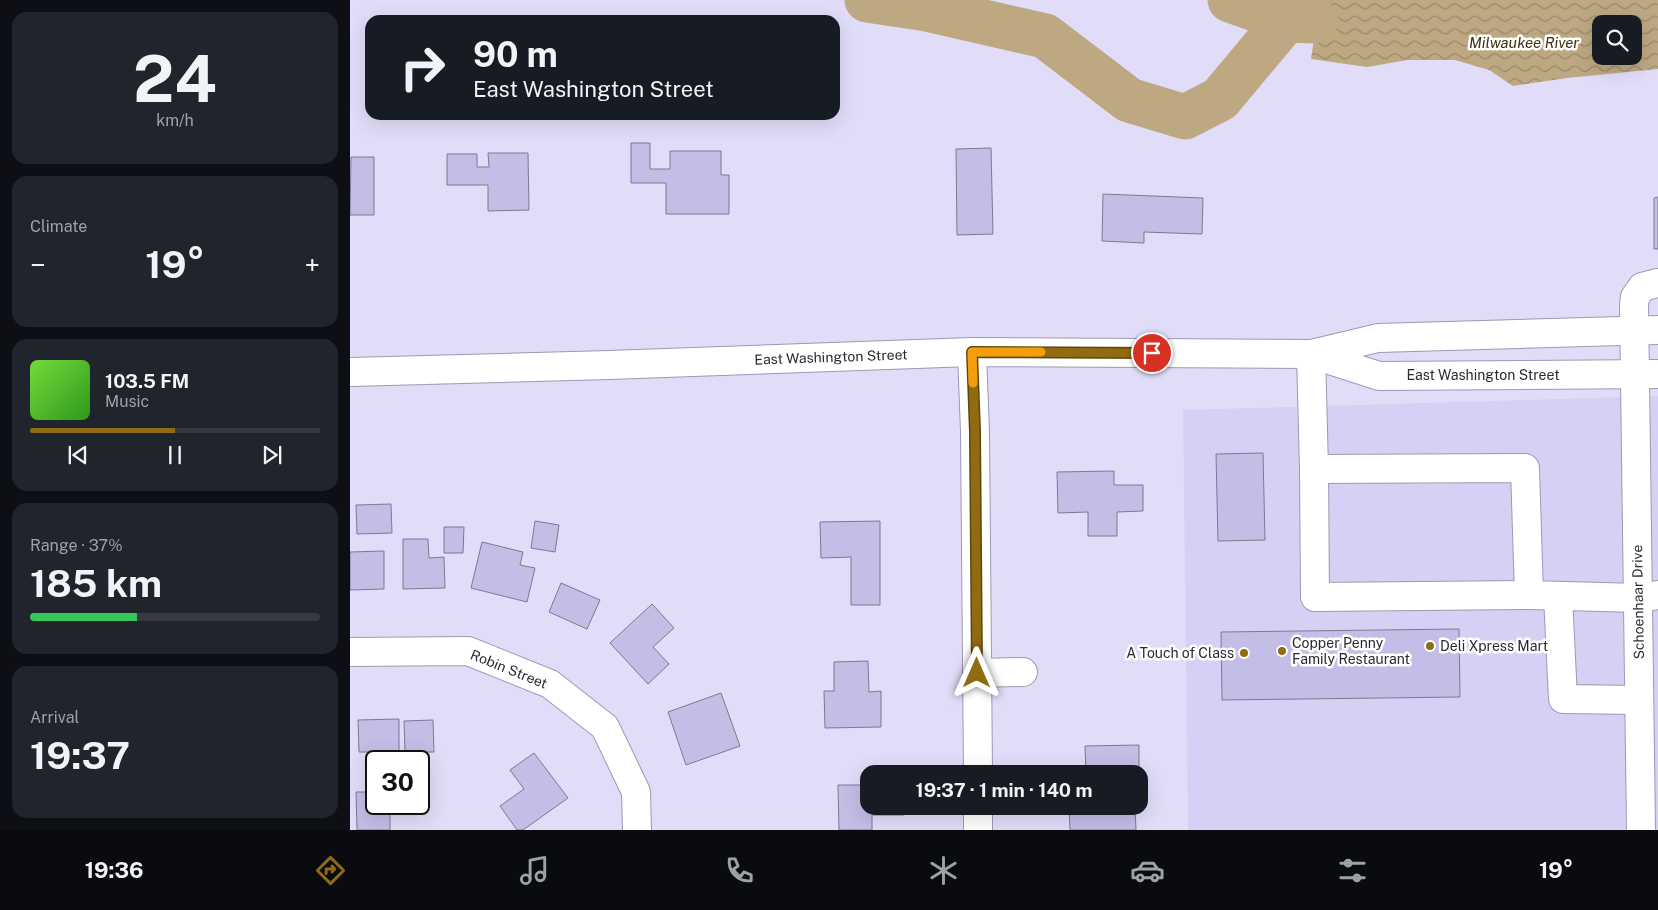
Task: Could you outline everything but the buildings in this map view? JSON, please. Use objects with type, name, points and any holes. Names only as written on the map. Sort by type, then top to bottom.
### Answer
[{"type":"main road","name":"Schoenhaar Drive","points":[[1641,830],[1649,780],[1639,700],[1648,596],[1647,374],[1646,331],[1635,297],[1642,287],[1656,283]]},
{"type":"main road","name":"East Washington Street","points":[[350,372],[972,352],[1311,354],[1378,338],[1646,331]]},
{"type":"main road","points":[[972,352],[975,432],[978,765]]},
{"type":"main road","name":"East Washington Street","points":[[1311,354],[1379,376],[1647,374]]},
{"type":"main road","points":[[1311,354],[1314,469],[1314,597],[1648,596]]},
{"type":"main road","points":[[1314,469],[1525,468],[1529,595]]},
{"type":"main road","points":[[1558,596],[1563,699],[1639,700]]},
{"type":"main road","name":"Robin Street","points":[[350,652],[468,651],[550,684],[605,727],[636,792],[637,830]]},
{"type":"main road","points":[[977,673],[1023,672]]},
{"type":"main road","points":[[978,815],[978,830]]},
{"type":"shaded area","points":[[1658,396],[1658,830],[1188,830],[1183,410]]},
{"type":"water","name":"Milwaukee River","points":[[1320,0],[1658,0],[1658,69],[1567,78],[1513,86],[1489,70],[1455,60],[1408,60],[1367,67],[1311,59]]},
{"type":"waterway","points":[[867,0],[927,9],[1045,36],[1129,100],[1185,117],[1220,99],[1286,20]]},
{"type":"waterway","name":"Milwaukee River","points":[[1230,0],[1286,20],[1315,21]]},
{"type":"slow traffic","points":[[973,383],[972,352],[1041,352]]},
{"type":"place","name":"Deli Xpress Mart","points":[[1430,646]]},
{"type":"place","name":"Copper Penny Family Restaurant","points":[[1282,651]]},
{"type":"place","name":"A Touch of Class","points":[[1244,653]]},
{"type":"route","points":[[977,673],[975,432],[972,352],[1152,353]]}]
